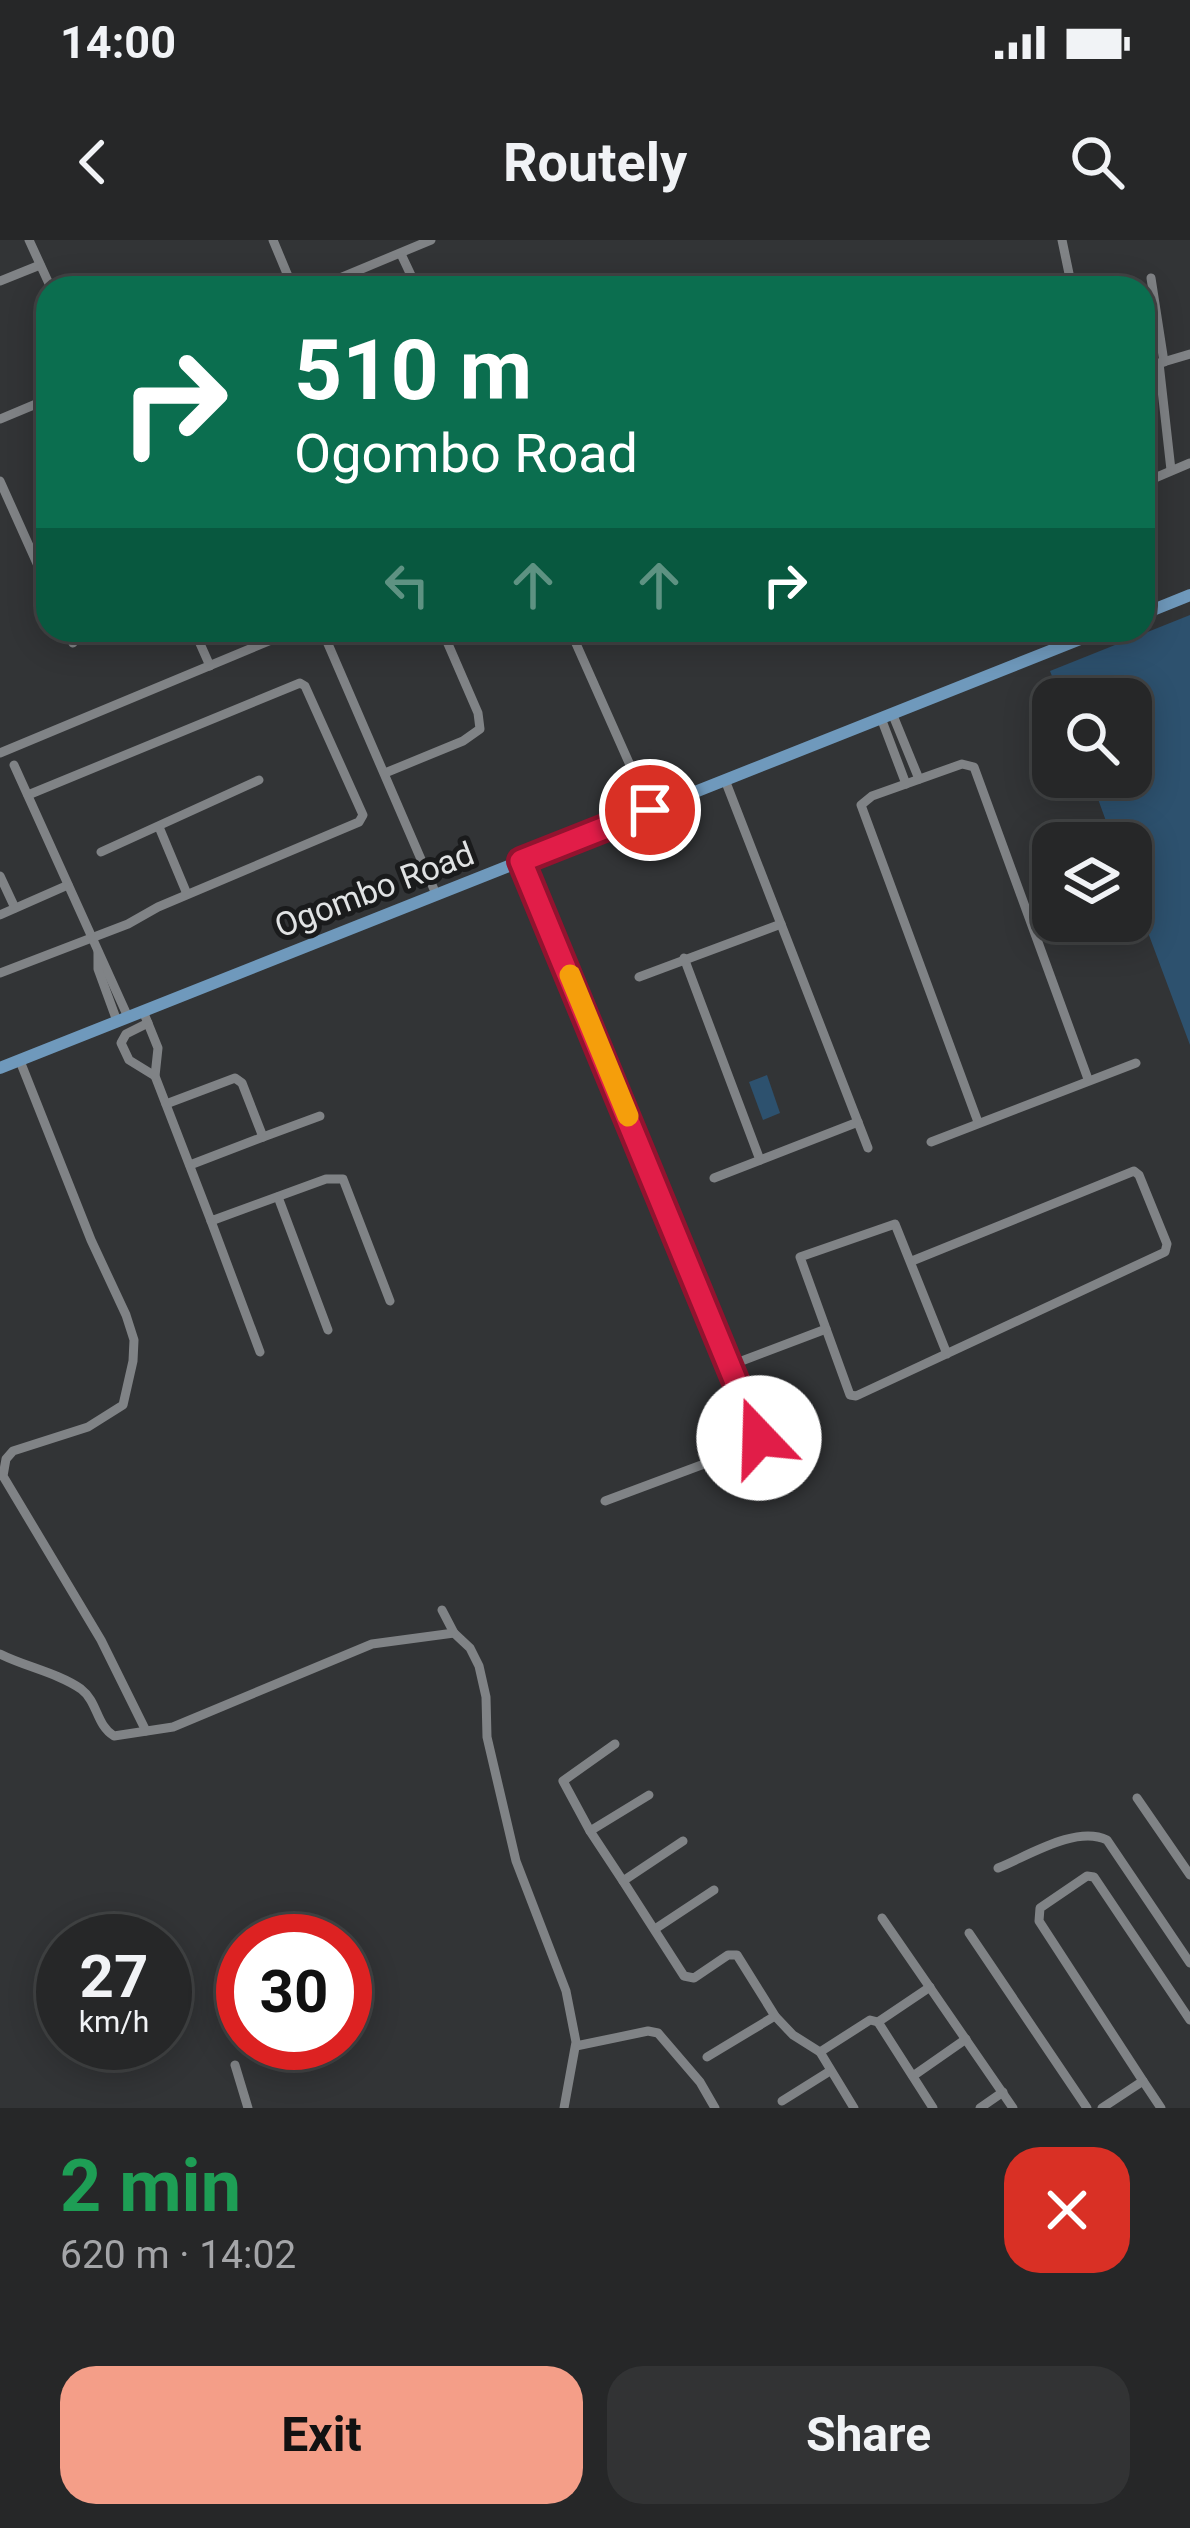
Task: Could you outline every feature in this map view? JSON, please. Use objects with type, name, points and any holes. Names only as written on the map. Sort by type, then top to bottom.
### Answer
[{"type":"main road","points":[[1155,610],[1189,598]]},
{"type":"main road","name":"Ogombo Road","points":[[0,1068],[123,1019],[146,1017],[436,894],[1072,642]]},
{"type":"street","points":[[29,240],[45,276]]},
{"type":"street","points":[[274,240],[288,276]]},
{"type":"street","points":[[346,276],[431,240]]},
{"type":"street","points":[[1062,240],[1070,276]]},
{"type":"street","points":[[401,254],[411,276]]},
{"type":"street","points":[[0,281],[40,265]]},
{"type":"street","points":[[1155,309],[1172,470]]},
{"type":"street","points":[[1155,365],[1190,354]]},
{"type":"street","points":[[0,419],[36,404]]},
{"type":"street","points":[[1155,478],[1190,464]]},
{"type":"street","points":[[0,481],[36,561]]},
{"type":"street","points":[[199,642],[210,666]]},
{"type":"street","points":[[0,753],[267,642]]},
{"type":"street","points":[[327,642],[436,894]]},
{"type":"street","points":[[385,773],[463,741],[480,729],[478,713],[447,642]]},
{"type":"street","points":[[575,642],[650,810]]},
{"type":"street","points":[[0,973],[91,939],[362,819],[303,684],[28,795]]},
{"type":"street","points":[[886,715],[919,779]]},
{"type":"street","points":[[886,715],[906,784]]},
{"type":"street","points":[[978,1122],[861,805],[865,799],[962,764],[974,767],[1088,1079]]},
{"type":"street","points":[[14,765],[98,951],[123,1019]]},
{"type":"street","points":[[101,852],[259,780]]},
{"type":"street","points":[[725,780],[868,1148]]},
{"type":"street","points":[[159,826],[187,894]]},
{"type":"street","points":[[521,861],[758,1441],[605,1501]]},
{"type":"street","points":[[0,876],[15,908]]},
{"type":"street","points":[[0,915],[68,885]]},
{"type":"street","points":[[639,976],[781,924]]},
{"type":"street","points":[[684,958],[760,1160]]},
{"type":"street","points":[[155,1076],[129,1060],[121,1043],[146,1017],[158,1048],[155,1076],[260,1352]]},
{"type":"street","points":[[20,1060],[134,1340],[123,1406],[88,1427],[13,1451],[3,1476],[101,1640],[146,1731]]},
{"type":"street","points":[[931,1142],[1136,1063]]},
{"type":"street","points":[[166,1104],[235,1078],[242,1083],[263,1137]]},
{"type":"street","points":[[190,1165],[320,1116]]},
{"type":"street","points":[[714,1178],[858,1122]]},
{"type":"street","points":[[911,1262],[1134,1171],[1167,1244],[1165,1252],[947,1354],[853,1396],[802,1256],[895,1224],[947,1354]]},
{"type":"street","points":[[212,1221],[326,1179],[343,1178],[390,1301]]},
{"type":"street","points":[[278,1197],[328,1330]]},
{"type":"street","points":[[730,1365],[826,1329]]},
{"type":"street","points":[[442,1610],[454,1633],[470,1648],[484,1680],[487,1737],[516,1861],[566,1991],[576,2046],[564,2108]]},
{"type":"street","points":[[0,1654],[80,1688],[92,1700],[109,1734],[173,1727],[372,1644],[454,1633]]},
{"type":"street","points":[[615,1744],[563,1781],[590,1831],[689,1978],[728,1954],[737,1955],[775,2016],[820,2052],[854,2108]]},
{"type":"street","points":[[590,1831],[649,1795]]},
{"type":"street","points":[[1137,1798],[1190,1876]]},
{"type":"street","points":[[998,1868],[1076,1836],[1096,1834],[1107,1840],[1190,1963]]},
{"type":"street","points":[[623,1881],[683,1841]]},
{"type":"street","points":[[1161,2108],[1039,1921],[1040,1908],[1087,1876],[1094,1877],[1190,2020]]},
{"type":"street","points":[[655,1929],[714,1890]]},
{"type":"street","points":[[882,1918],[1013,2108]]},
{"type":"street","points":[[969,1933],[1087,2108]]},
{"type":"street","points":[[878,2022],[930,1987]]},
{"type":"street","points":[[706,2057],[775,2016]]},
{"type":"street","points":[[820,2052],[870,2020],[878,2022],[933,2108]]},
{"type":"street","points":[[576,2046],[658,2032],[700,2082],[715,2108]]},
{"type":"street","points":[[913,2077],[966,2038]]},
{"type":"street","points":[[237,2070],[248,2108]]},
{"type":"street","points":[[782,2101],[830,2071]]},
{"type":"street","points":[[1102,2108],[1143,2081]]},
{"type":"street","points":[[980,2108],[1003,2092]]},
{"type":"shaded area","points":[[1190,615],[1190,1045],[1152,942],[1152,822],[1106,822],[1098,798],[1152,798],[1152,678],[1053,678],[1050,671],[1122,642],[1155,642],[1155,629]]},
{"type":"shaded area","points":[[767,1075],[780,1113],[763,1120],[749,1082]]},
{"type":"slow traffic","points":[[570,975],[628,1116]]},
{"type":"route","points":[[650,810],[521,861],[759,1438]]}]
